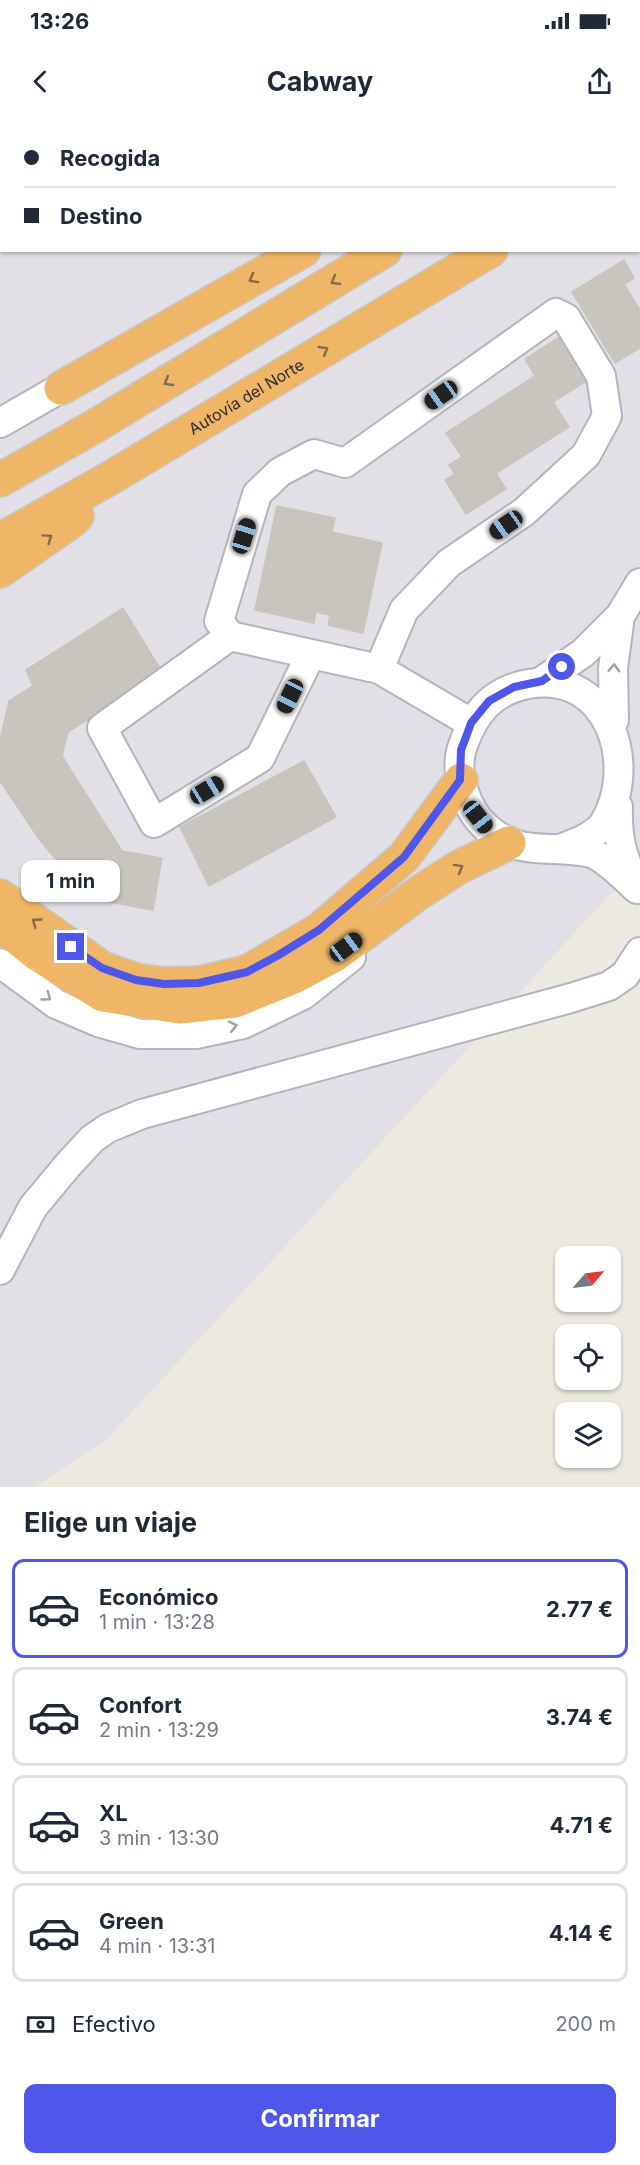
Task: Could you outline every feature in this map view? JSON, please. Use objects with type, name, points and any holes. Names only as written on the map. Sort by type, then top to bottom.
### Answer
[{"type":"highway","points":[[61,388],[300,252]]},
{"type":"highway","points":[[0,480],[95,426],[382,252]]},
{"type":"highway","name":"Autovía del Norte","points":[[0,540],[112,477],[488,252]]},
{"type":"highway","points":[[0,571],[72,521],[112,477]]},
{"type":"highway","points":[[0,896],[102,968],[136,980],[164,984],[199,983],[247,972],[319,930],[404,857],[460,780]]},
{"type":"highway","points":[[0,924],[37,954],[103,994],[179,1007],[235,1001],[294,977],[335,956],[412,898],[459,867],[510,843]]},
{"type":"street","points":[[378,669],[404,610],[449,563],[524,512],[586,455],[607,416],[600,376],[566,318],[556,313],[345,463],[314,454],[280,472],[257,494],[219,621],[230,636],[378,669],[471,723]]},
{"type":"street","points":[[0,417],[61,388]]},
{"type":"street","points":[[0,423],[61,388]]},
{"type":"street","points":[[542,681],[583,653],[620,616],[640,583]]},
{"type":"street","points":[[614,720],[613,668],[620,616]]},
{"type":"street","points":[[230,636],[102,728],[154,823],[260,758],[311,654]]},
{"type":"street","points":[[542,681],[564,684],[583,692],[601,704],[614,720],[626,747],[628,768],[625,788],[618,807],[617,832],[623,859],[639,893],[613,867],[593,854],[560,849],[526,848],[510,843],[487,828],[470,806],[460,780],[461,750],[471,723],[489,701],[514,687],[542,681]]},
{"type":"street","points":[[560,849],[583,841],[603,826],[618,807]]},
{"type":"street","points":[[0,963],[56,1004],[98,1022],[140,1034],[196,1034],[243,1024],[303,995],[342,966],[412,898]]},
{"type":"street","points":[[0,1270],[33,1208],[86,1145],[108,1128],[142,1114],[609,986],[625,975],[640,952]]},
{"type":"shaded area","points":[[0,252],[640,252],[640,862],[105,1441],[34,1487],[0,1487]]},
{"type":"building","points":[[624,260],[634,278],[624,284],[640,310],[640,348],[615,363],[572,292]]},
{"type":"building","points":[[560,337],[588,380],[553,402],[569,427],[486,480],[468,453],[462,457],[446,433],[535,376],[525,359]]},
{"type":"building","points":[[468,453],[486,480],[496,473],[506,489],[466,514],[445,480],[455,474],[449,465]]},
{"type":"building","points":[[277,506],[335,518],[332,532],[382,543],[363,633],[328,625],[330,615],[316,612],[314,623],[255,610]]},
{"type":"building","points":[[123,608],[162,672],[68,732],[62,756],[122,851],[162,858],[153,910],[88,898],[39,839],[0,781],[0,741],[9,701],[33,686],[26,670]]},
{"type":"building","points":[[304,761],[336,817],[209,886],[180,827]]},
{"type":"route","points":[[71,947],[102,968],[136,980],[164,984],[199,983],[247,972],[277,956],[319,930],[404,857],[460,780],[461,750],[471,723],[489,701],[514,687],[542,681],[562,667]]}]
